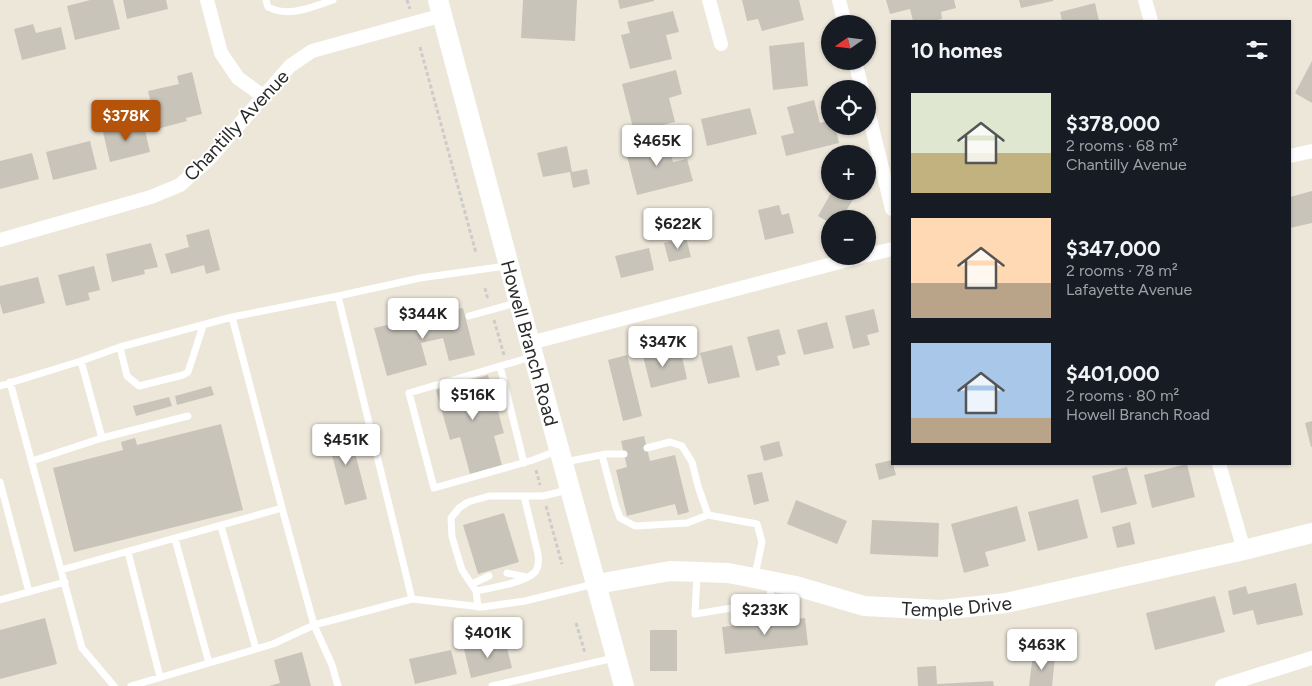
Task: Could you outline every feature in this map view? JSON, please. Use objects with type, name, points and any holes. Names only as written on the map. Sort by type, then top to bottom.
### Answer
[{"type":"street","points":[[207,0],[221,54],[238,78],[263,96]]},
{"type":"street","points":[[709,0],[721,44]]},
{"type":"street","points":[[839,0],[843,15]]},
{"type":"street","points":[[1145,0],[1151,20]]},
{"type":"street","name":"Chantilly Avenue","points":[[0,240],[151,197],[180,185],[210,158],[290,66],[312,51],[440,8]]},
{"type":"street","name":"Howell Branch Road","points":[[440,8],[624,686]]},
{"type":"street","points":[[874,135],[891,205]]},
{"type":"street","points":[[1291,156],[1312,150]]},
{"type":"street","points":[[876,253],[891,249]]},
{"type":"street","points":[[532,349],[831,265]]},
{"type":"street","points":[[1219,465],[1244,550]]},
{"type":"street","name":"Temple Drive","points":[[597,584],[670,570],[728,573],[796,586],[864,606],[941,610],[1006,603],[1312,533]]},
{"type":"street","points":[[1222,686],[1312,658]]},
{"type":"lane","points":[[266,0],[268,7],[278,12],[295,12],[333,0]]},
{"type":"lane","points":[[0,386],[82,361],[120,347],[232,317],[420,278],[509,265]]},
{"type":"lane","points":[[338,296],[412,599]]},
{"type":"lane","points":[[469,316],[519,302]]},
{"type":"lane","points":[[232,317],[314,625],[332,665],[338,686]]},
{"type":"lane","points":[[120,347],[127,376],[139,386],[183,375],[188,372],[203,326]]},
{"type":"lane","points":[[532,349],[500,366],[408,393],[434,488],[524,463],[562,456],[624,454]]},
{"type":"lane","points":[[82,361],[102,438]]},
{"type":"lane","points":[[500,366],[524,463]]},
{"type":"lane","points":[[10,382],[82,648],[114,686]]},
{"type":"lane","points":[[32,461],[102,438],[188,416]]},
{"type":"lane","points":[[647,448],[670,442],[682,446],[692,462],[708,515]]},
{"type":"lane","points":[[602,455],[620,518],[635,526],[687,524],[708,515],[757,524],[762,542],[763,580],[769,602],[695,614],[698,571]]},
{"type":"lane","points":[[0,482],[29,592]]},
{"type":"lane","points":[[478,607],[476,591],[462,570],[452,537],[451,518],[459,508],[468,502],[495,496],[543,496],[571,489]]},
{"type":"lane","points":[[476,591],[527,577],[534,573],[539,564],[524,496]]},
{"type":"lane","points":[[61,570],[282,508]]},
{"type":"lane","points":[[221,526],[256,649]]},
{"type":"lane","points":[[175,539],[209,663]]},
{"type":"lane","points":[[128,552],[160,677]]},
{"type":"lane","points":[[508,573],[527,577]]},
{"type":"lane","points":[[472,584],[489,576]]},
{"type":"lane","points":[[0,600],[64,582]]},
{"type":"lane","points":[[131,686],[273,644],[314,625],[412,599],[478,607],[525,601],[597,584]]},
{"type":"lane","points":[[492,686],[617,657]]},
{"type":"path","points":[[407,0],[410,9]]},
{"type":"path","points":[[420,47],[476,253]]},
{"type":"path","points":[[576,623],[586,656]]},
{"type":"building","points":[[90,0],[113,0],[120,29],[75,40],[67,6]]},
{"type":"building","points":[[123,0],[166,0],[168,9],[127,19]]},
{"type":"building","points":[[523,0],[577,0],[575,41],[521,38]]},
{"type":"building","points":[[618,0],[654,0],[654,1],[620,9]]},
{"type":"building","points":[[742,0],[799,0],[804,20],[762,31],[758,19],[747,21]]},
{"type":"building","points":[[886,0],[954,0],[956,8],[941,12],[942,19],[938,20],[913,20],[910,9],[890,14]]},
{"type":"building","points":[[1019,0],[1053,0],[1053,1],[1021,8]]},
{"type":"building","points":[[1095,3],[1099,20],[1062,20],[1060,12]]},
{"type":"building","points":[[673,11],[679,32],[666,35],[672,59],[630,69],[621,35],[630,33],[627,22]]},
{"type":"building","points":[[33,24],[36,33],[61,27],[66,49],[22,60],[14,29]]},
{"type":"building","points":[[804,42],[808,86],[773,90],[769,46]]},
{"type":"building","points":[[1312,61],[1312,103],[1295,93]]},
{"type":"building","points":[[676,70],[682,94],[669,98],[675,122],[634,132],[622,84]]},
{"type":"building","points":[[192,72],[202,114],[186,118],[187,121],[157,129],[148,91],[179,84],[177,76]]},
{"type":"building","points":[[814,100],[821,123],[821,135],[837,135],[839,143],[821,145],[821,147],[786,156],[781,136],[794,133],[787,107]]},
{"type":"building","points":[[750,108],[757,134],[707,146],[701,119]]},
{"type":"building","points":[[143,122],[150,152],[110,162],[103,132]]},
{"type":"building","points":[[666,135],[673,162],[687,159],[693,181],[637,195],[627,156],[638,153],[636,143]]},
{"type":"building","points":[[90,141],[97,169],[53,180],[46,152]]},
{"type":"building","points":[[567,146],[572,172],[587,169],[590,184],[573,188],[570,172],[543,177],[537,153]]},
{"type":"building","points":[[32,153],[39,179],[0,189],[0,161]]},
{"type":"building","points":[[1312,191],[1312,223],[1291,228],[1291,197]]},
{"type":"building","points":[[827,200],[853,200],[847,210],[821,210]]},
{"type":"building","points":[[779,205],[782,215],[789,213],[794,233],[765,240],[758,210]]},
{"type":"building","points":[[209,229],[220,270],[206,274],[204,265],[171,274],[165,254],[189,247],[186,235]]},
{"type":"building","points":[[686,237],[691,257],[669,262],[664,243]]},
{"type":"building","points":[[151,243],[158,267],[144,270],[145,274],[112,282],[106,254]]},
{"type":"building","points":[[649,248],[654,270],[621,278],[615,256]]},
{"type":"building","points":[[94,266],[100,290],[88,293],[90,300],[66,306],[58,275]]},
{"type":"building","points":[[38,277],[45,303],[3,314],[0,303],[0,286]]},
{"type":"building","points":[[463,308],[475,355],[449,361],[443,338],[421,343],[427,365],[387,376],[374,328]]},
{"type":"building","points":[[874,309],[879,332],[867,335],[870,345],[853,349],[845,316]]},
{"type":"building","points":[[827,322],[834,348],[804,355],[797,330]]},
{"type":"building","points":[[779,329],[786,354],[777,356],[780,365],[756,371],[747,337]]},
{"type":"building","points":[[654,345],[657,358],[681,352],[687,379],[651,388],[641,348]]},
{"type":"building","points":[[732,345],[740,377],[708,384],[700,353]]},
{"type":"building","points":[[627,355],[642,416],[623,421],[608,360]]},
{"type":"building","points":[[488,375],[504,433],[494,436],[502,465],[470,474],[460,437],[450,440],[436,390]]},
{"type":"building","points":[[211,386],[214,395],[177,405],[175,396]]},
{"type":"building","points":[[169,397],[172,406],[136,416],[133,406]]},
{"type":"building","points":[[1312,421],[1312,447],[1311,447],[1305,423]]},
{"type":"building","points":[[221,424],[243,510],[74,552],[53,468],[123,450],[121,442],[135,438],[137,445]]},
{"type":"building","points":[[348,426],[367,499],[345,505],[326,432]]},
{"type":"building","points":[[644,436],[650,461],[675,455],[689,512],[678,515],[675,504],[627,516],[616,470],[627,467],[621,441]]},
{"type":"building","points":[[779,441],[783,456],[764,461],[760,446]]},
{"type":"building","points":[[891,460],[891,465],[893,465],[896,475],[879,480],[875,464]]},
{"type":"building","points":[[1187,465],[1195,497],[1152,508],[1144,475]]},
{"type":"building","points":[[1127,467],[1137,504],[1101,513],[1092,476]]},
{"type":"building","points":[[762,472],[769,501],[754,505],[747,475]]},
{"type":"building","points":[[1078,499],[1088,538],[1038,551],[1028,512]]},
{"type":"building","points":[[796,500],[847,521],[837,544],[787,524]]},
{"type":"building","points":[[1017,506],[1026,541],[985,552],[989,566],[964,573],[951,524]]},
{"type":"building","points":[[504,513],[519,562],[478,574],[463,525]]},
{"type":"building","points":[[872,520],[939,523],[938,557],[870,554]]},
{"type":"building","points":[[1130,522],[1135,544],[1117,548],[1112,527]]},
{"type":"building","points":[[1296,583],[1303,615],[1257,625],[1253,610],[1233,615],[1228,591],[1246,586],[1248,594]]},
{"type":"building","points":[[1215,596],[1225,632],[1155,650],[1146,613]]},
{"type":"building","points":[[45,618],[57,664],[0,679],[0,630]]},
{"type":"building","points":[[805,618],[808,645],[725,654],[722,627]]},
{"type":"building","points":[[650,630],[677,630],[677,671],[650,671]]},
{"type":"building","points":[[505,640],[512,668],[471,678],[464,649]]},
{"type":"building","points":[[451,650],[457,674],[415,684],[409,659]]},
{"type":"building","points":[[302,652],[311,686],[269,686],[280,683],[274,660]]},
{"type":"building","points":[[1033,654],[1055,657],[1052,686],[1029,686]]},
{"type":"building","points":[[936,666],[937,684],[993,681],[994,686],[918,686],[917,667]]}]
